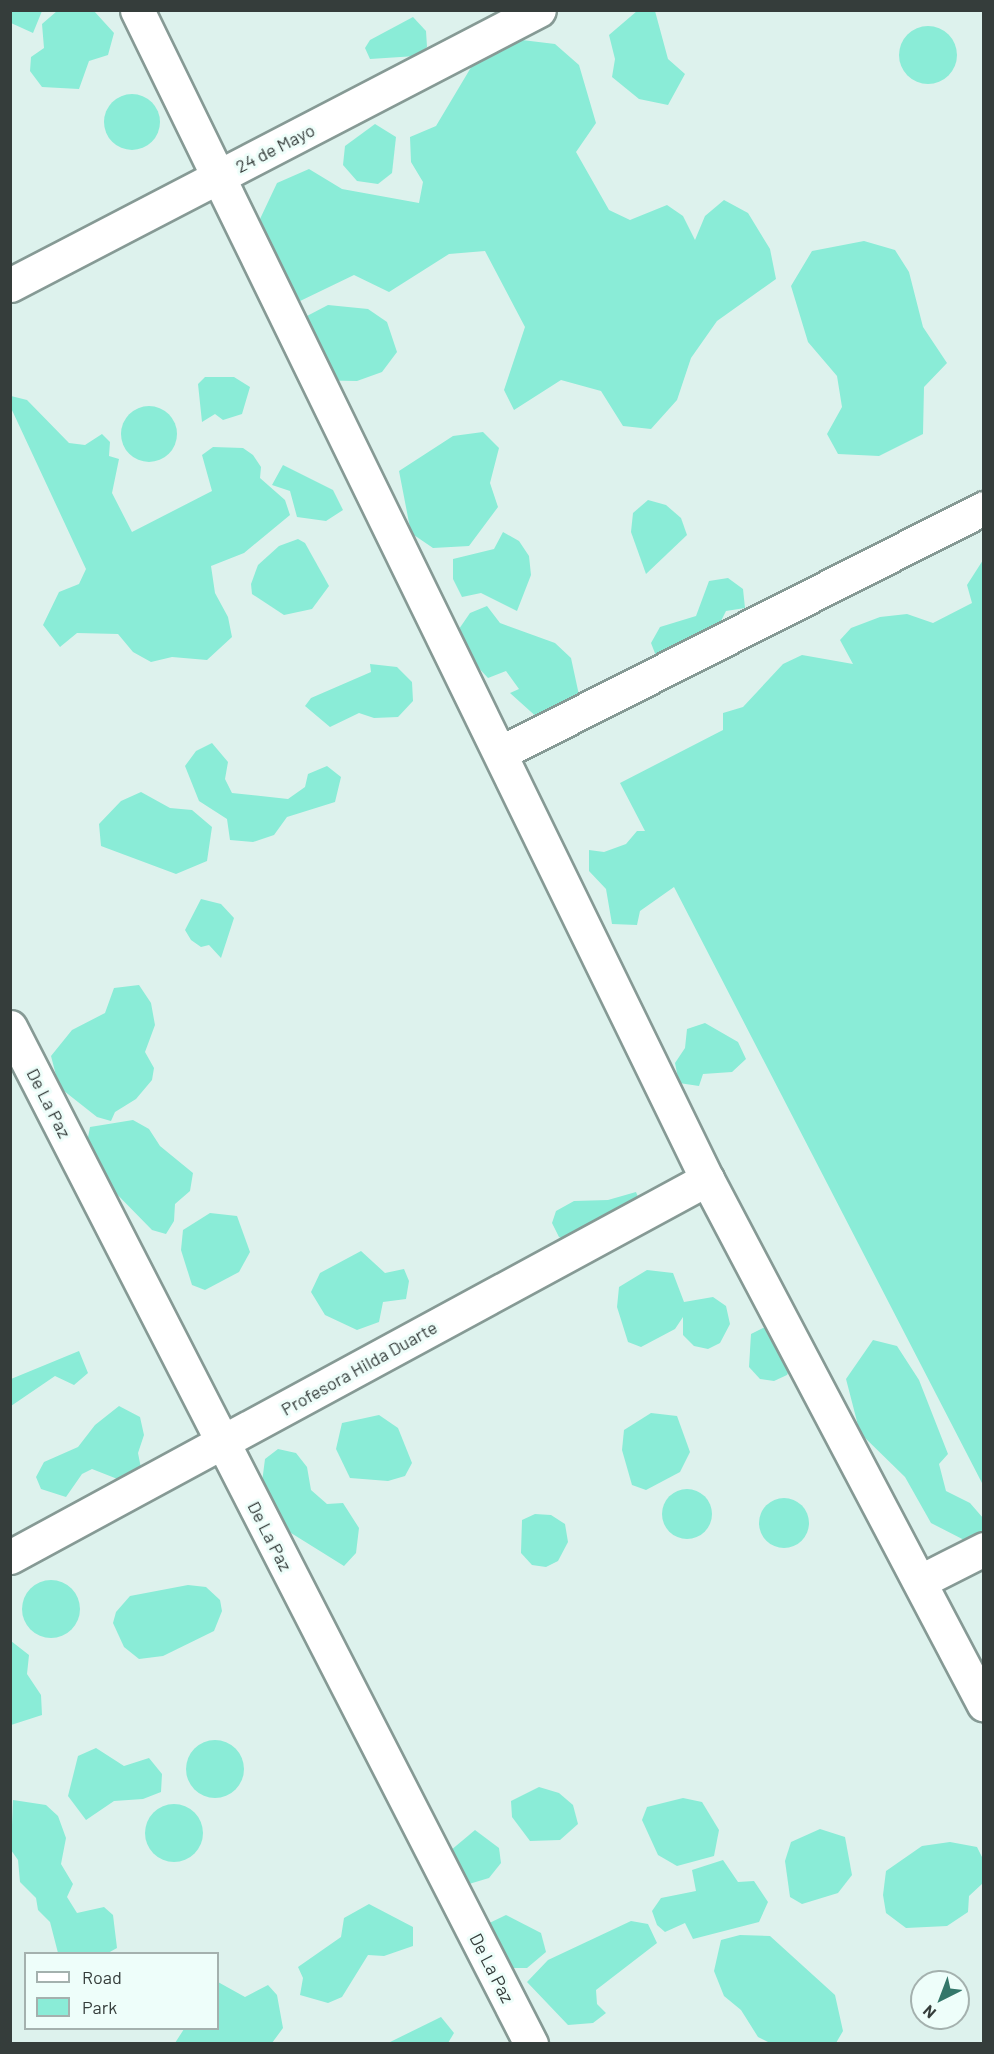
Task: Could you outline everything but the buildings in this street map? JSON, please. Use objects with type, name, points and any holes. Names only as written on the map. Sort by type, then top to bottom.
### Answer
[{"type":"street","points":[[137,10],[220,176],[707,1179],[921,1581],[984,1706]]},
{"type":"street","name":"24 de Mayo","points":[[10,285],[539,10]]},
{"type":"street","points":[[500,753],[984,508]]},
{"type":"street","name":"De La Paz","points":[[10,1027],[531,2043]]},
{"type":"street","name":"Profesora Hilda Duarte","points":[[10,1557],[707,1179]]},
{"type":"street","points":[[921,1581],[984,1549]]},
{"type":"green space","points":[[10,11],[42,11],[33,33],[11,23]]},
{"type":"green space","points":[[57,11],[94,11],[114,33],[108,55],[89,61],[79,89],[42,87],[30,71],[31,57],[44,48],[42,24]]},
{"type":"green space","points":[[637,11],[655,11],[668,59],[685,74],[668,105],[639,99],[612,77],[615,59],[609,35]]},
{"type":"green space","points":[[413,17],[426,31],[427,47],[416,56],[370,59],[365,48],[370,40]]},
{"type":"green space","points":[[928,26],[944,31],[952,39],[957,55],[952,71],[944,79],[928,84],[912,79],[904,71],[899,55],[904,39],[912,31]]},
{"type":"green space","points":[[522,40],[555,44],[579,65],[596,123],[576,152],[609,210],[630,220],[667,205],[683,216],[695,240],[705,216],[724,200],[748,213],[770,249],[776,279],[717,321],[691,358],[677,400],[651,429],[623,426],[601,391],[561,380],[514,410],[504,390],[525,327],[485,251],[449,254],[389,292],[354,275],[298,302],[260,219],[277,183],[309,169],[342,189],[419,203],[423,182],[411,162],[410,137],[436,126],[476,59]]},
{"type":"green space","points":[[132,94],[143,96],[152,102],[158,111],[160,122],[158,133],[152,142],[143,148],[132,150],[121,148],[112,142],[106,133],[104,122],[106,111],[112,102],[121,96]]},
{"type":"green space","points":[[375,124],[396,137],[392,173],[378,184],[357,181],[343,165],[345,146]]},
{"type":"green space","points":[[864,241],[895,250],[909,272],[923,327],[947,363],[924,387],[923,434],[879,456],[838,454],[827,434],[842,407],[837,376],[808,342],[791,286],[812,251]]},
{"type":"green space","points":[[328,305],[368,309],[387,322],[397,352],[382,372],[357,381],[303,380],[290,342],[307,316]]},
{"type":"green space","points":[[205,377],[234,377],[250,387],[242,414],[223,420],[215,414],[202,422],[198,384]]},
{"type":"green space","points":[[11,396],[27,400],[69,443],[85,445],[102,434],[110,442],[109,456],[119,459],[112,493],[132,532],[212,491],[202,455],[213,447],[243,448],[253,455],[261,467],[260,478],[285,500],[290,515],[244,553],[211,566],[215,593],[228,617],[232,637],[207,660],[172,657],[151,662],[133,652],[118,634],[77,633],[60,647],[43,625],[59,592],[79,584],[86,569],[11,408]]},
{"type":"green space","points":[[149,406],[160,408],[169,414],[175,423],[177,434],[175,445],[169,454],[160,460],[149,462],[138,460],[129,454],[123,445],[121,434],[123,423],[129,414],[138,408]]},
{"type":"green space","points":[[483,432],[499,448],[490,483],[498,507],[469,546],[433,548],[411,533],[399,471],[453,436]]},
{"type":"green space","points":[[283,465],[333,490],[343,510],[326,521],[297,517],[290,491],[272,485]]},
{"type":"green space","points":[[648,500],[666,505],[681,518],[687,535],[646,574],[631,532],[633,513]]},
{"type":"green space","points":[[503,532],[519,541],[529,556],[531,575],[517,611],[481,593],[462,597],[453,579],[453,559],[494,549]]},
{"type":"green space","points":[[298,539],[305,543],[329,586],[312,609],[284,615],[252,594],[251,584],[258,565],[279,546]]},
{"type":"green space","points":[[983,560],[984,1483],[982,1483],[674,887],[640,911],[637,925],[612,924],[606,889],[589,871],[589,850],[604,852],[626,844],[637,831],[645,831],[620,783],[723,730],[723,713],[743,707],[783,664],[802,655],[853,664],[840,640],[851,628],[880,617],[907,614],[933,623],[972,603],[967,585]]},
{"type":"green space","points":[[728,578],[743,589],[745,608],[726,611],[710,643],[658,661],[651,643],[660,627],[696,616],[709,581]]},
{"type":"green space","points":[[487,606],[500,623],[555,643],[571,658],[579,695],[540,720],[510,693],[519,689],[506,671],[488,678],[460,648],[459,629],[470,613]]},
{"type":"green space","points":[[370,664],[397,667],[412,682],[413,701],[398,717],[374,718],[359,713],[330,727],[305,706],[311,698],[371,672]]},
{"type":"green space","points":[[212,743],[228,762],[225,779],[232,793],[288,799],[305,787],[308,774],[327,766],[341,777],[335,802],[287,817],[274,835],[253,842],[230,840],[227,819],[199,801],[185,766],[196,751]]},
{"type":"green space","points":[[141,792],[170,808],[192,810],[212,827],[207,861],[176,874],[101,846],[99,824],[121,801]]},
{"type":"green space","points":[[201,899],[221,904],[234,918],[221,958],[209,945],[201,947],[191,940],[185,930]]},
{"type":"green space","points":[[139,985],[151,1003],[155,1025],[145,1052],[154,1068],[152,1080],[136,1099],[115,1112],[111,1121],[97,1117],[59,1087],[51,1056],[72,1030],[105,1013],[114,988]]},
{"type":"green space","points":[[705,1023],[738,1042],[746,1059],[732,1072],[703,1074],[699,1086],[679,1083],[675,1063],[685,1048],[687,1029]]},
{"type":"green space","points":[[133,1120],[149,1129],[160,1146],[193,1173],[190,1191],[175,1204],[174,1221],[166,1234],[152,1230],[104,1181],[86,1148],[90,1127]]},
{"type":"green space","points":[[636,1192],[640,1202],[572,1242],[559,1237],[552,1223],[556,1211],[574,1201],[608,1200]]},
{"type":"green space","points":[[210,1213],[237,1216],[250,1252],[239,1272],[205,1290],[192,1285],[181,1250],[183,1230]]},
{"type":"green space","points":[[361,1251],[385,1273],[404,1269],[409,1281],[406,1299],[383,1302],[379,1322],[357,1330],[325,1315],[311,1292],[320,1273]]},
{"type":"green space","points":[[647,1270],[673,1273],[684,1302],[713,1297],[726,1306],[730,1324],[720,1343],[708,1349],[694,1346],[683,1335],[683,1317],[675,1329],[641,1347],[628,1342],[617,1307],[619,1287]]},
{"type":"green space","points":[[763,1328],[780,1329],[796,1356],[787,1375],[774,1381],[760,1379],[749,1367],[751,1334]]},
{"type":"green space","points":[[873,1340],[897,1346],[919,1380],[948,1454],[939,1464],[946,1491],[970,1503],[983,1518],[983,1530],[972,1544],[931,1523],[905,1477],[860,1433],[846,1379]]},
{"type":"green space","points":[[79,1351],[88,1373],[74,1385],[55,1376],[11,1406],[11,1379]]},
{"type":"green space","points":[[119,1406],[140,1417],[144,1435],[138,1453],[141,1468],[120,1480],[92,1469],[82,1474],[66,1497],[41,1489],[36,1477],[44,1462],[78,1447],[95,1425]]},
{"type":"green space","points":[[651,1413],[677,1416],[690,1452],[680,1472],[646,1490],[632,1485],[622,1450],[624,1430]]},
{"type":"green space","points":[[379,1415],[398,1428],[412,1463],[405,1476],[388,1481],[350,1478],[336,1449],[342,1423]]},
{"type":"green space","points":[[278,1449],[296,1453],[307,1467],[311,1490],[327,1504],[343,1503],[359,1528],[356,1553],[344,1566],[283,1528],[261,1490],[265,1459]]},
{"type":"green space","points":[[682,1489],[692,1489],[705,1496],[712,1509],[712,1519],[705,1532],[692,1539],[682,1539],[673,1535],[666,1528],[662,1519],[662,1509],[666,1500],[673,1493]]},
{"type":"green space","points":[[779,1498],[789,1498],[802,1505],[809,1518],[809,1528],[802,1541],[789,1548],[779,1548],[770,1544],[763,1537],[759,1528],[759,1518],[763,1509],[770,1502]]},
{"type":"green space","points":[[535,1514],[551,1515],[565,1524],[568,1542],[558,1561],[546,1567],[532,1565],[521,1553],[522,1520]]},
{"type":"green space","points":[[45,1580],[57,1580],[72,1588],[80,1603],[80,1615],[72,1630],[57,1638],[45,1638],[30,1630],[22,1615],[22,1603],[30,1588]]},
{"type":"green space","points":[[188,1585],[206,1587],[220,1600],[222,1611],[214,1631],[163,1656],[139,1659],[124,1647],[113,1623],[116,1612],[130,1596]]},
{"type":"green space","points":[[11,1641],[29,1655],[27,1674],[41,1695],[42,1715],[11,1725]]},
{"type":"green space","points":[[215,1740],[226,1742],[236,1748],[242,1758],[244,1769],[242,1780],[236,1790],[226,1796],[215,1798],[204,1796],[194,1790],[188,1780],[186,1769],[188,1758],[194,1748],[204,1742]]},
{"type":"green space","points":[[96,1748],[124,1766],[149,1758],[162,1774],[161,1792],[143,1799],[114,1801],[86,1820],[68,1796],[78,1756]]},
{"type":"green space","points":[[539,1787],[559,1793],[573,1805],[578,1824],[560,1840],[530,1841],[512,1817],[511,1801]]},
{"type":"green space","points":[[683,1798],[702,1802],[719,1830],[714,1856],[677,1866],[658,1855],[642,1820],[647,1807]]},
{"type":"green space","points":[[13,1800],[46,1805],[58,1816],[66,1838],[61,1864],[73,1884],[67,1897],[77,1913],[104,1907],[113,1915],[117,1948],[110,1952],[58,1952],[50,1922],[38,1910],[36,1898],[20,1882],[18,1860],[11,1850]]},
{"type":"green space","points":[[168,1804],[180,1804],[195,1812],[203,1827],[203,1839],[195,1854],[180,1862],[168,1862],[153,1854],[145,1839],[145,1827],[153,1812]]},
{"type":"green space","points":[[820,1829],[845,1837],[852,1875],[838,1893],[802,1904],[790,1897],[785,1861],[791,1842]]},
{"type":"green space","points":[[475,1830],[499,1848],[501,1863],[489,1878],[469,1884],[456,1878],[450,1851]]},
{"type":"green space","points":[[950,1842],[977,1847],[983,1859],[983,1883],[969,1896],[968,1912],[947,1926],[906,1928],[886,1913],[883,1895],[886,1871],[922,1846]]},
{"type":"green space","points":[[723,1860],[738,1882],[754,1881],[768,1902],[759,1922],[693,1939],[685,1923],[665,1932],[657,1925],[652,1911],[661,1898],[696,1891],[692,1870]]},
{"type":"green space","points":[[369,1904],[413,1927],[413,1946],[384,1956],[368,1955],[342,1997],[328,2003],[300,1995],[303,1978],[298,1967],[341,1937],[344,1918]]},
{"type":"green space","points":[[506,1915],[541,1933],[546,1952],[527,1968],[498,1968],[479,1928]]},
{"type":"green space","points":[[631,1921],[648,1924],[657,1943],[596,1990],[597,2004],[606,2013],[593,2023],[568,2025],[527,1982],[548,1960]]},
{"type":"green space","points":[[740,1935],[770,1936],[835,1995],[843,2031],[836,2043],[770,2043],[758,2037],[741,2010],[724,1996],[714,1971],[721,1940]]},
{"type":"green space","points":[[219,1983],[245,1997],[268,1985],[277,1995],[283,2028],[272,2043],[175,2043],[183,2030],[219,2030]]},
{"type":"green space","points":[[441,2017],[454,2033],[448,2043],[388,2043]]}]
